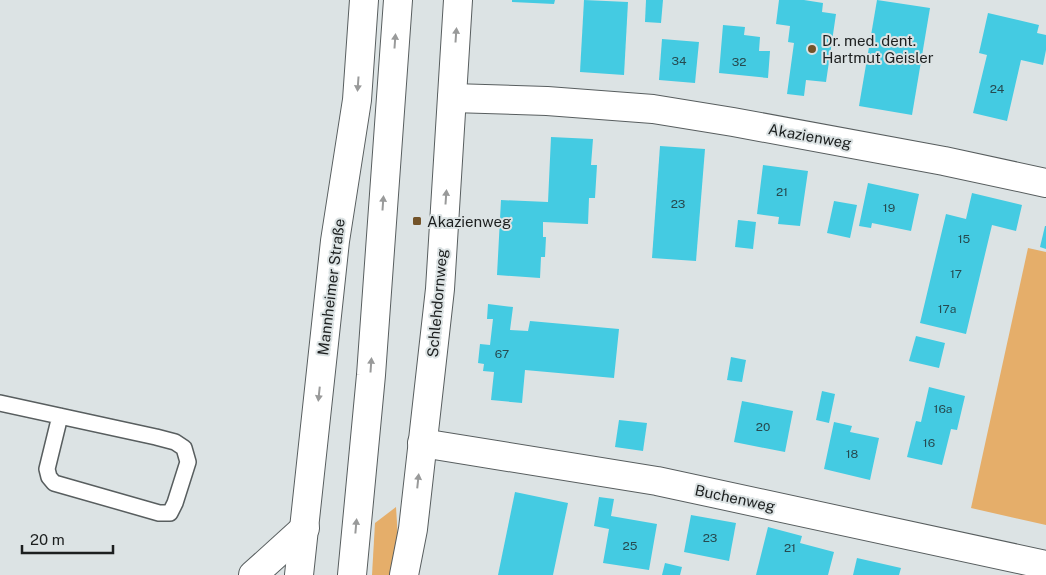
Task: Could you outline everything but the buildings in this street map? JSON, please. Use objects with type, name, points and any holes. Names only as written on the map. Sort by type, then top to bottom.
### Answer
[{"type":"street","name":"Mannheimer Straße","points":[[300,575],[335,241],[357,100],[364,0]]},
{"type":"street","points":[[352,575],[371,375],[398,0]]},
{"type":"street","name":"Schlehdornweg","points":[[404,575],[413,529],[440,289],[458,0]]},
{"type":"street","name":"Akazienweg","points":[[452,98],[547,101],[653,110],[733,122],[944,161],[1046,183]]},
{"type":"street","name":"Buchenweg","points":[[422,443],[657,481],[1046,565]]},
{"type":"street","points":[[253,575],[305,528]]},
{"type":"lane","points":[[0,402],[175,442],[184,448],[188,462],[170,514],[160,513],[54,483],[49,477],[46,468],[60,416]]},
{"type":"shaded area","points":[[1028,248],[1046,252],[1046,525],[971,508]]},
{"type":"shaded area","points":[[396,507],[398,540],[391,575],[372,575],[375,523]]},
{"type":"place","name":"Dr. med. dent. Hartmut Geisler","points":[[812,49]]},
{"type":"place","name":"Akazienweg","points":[[417,221]]}]
